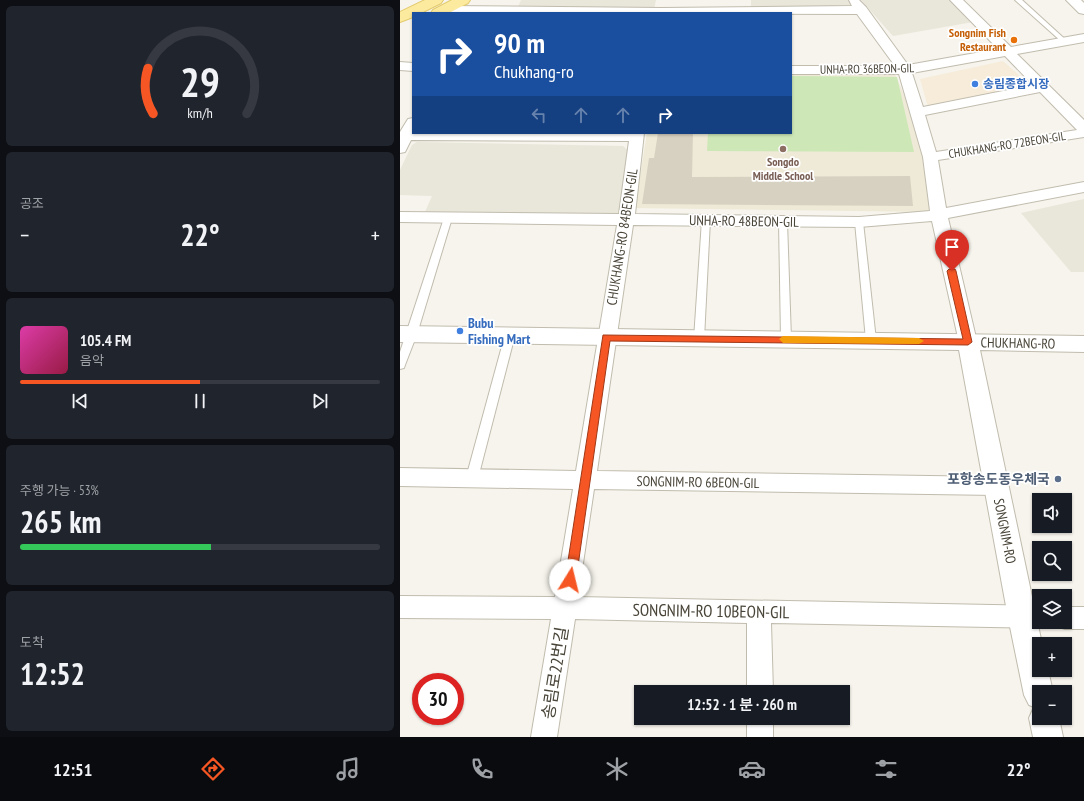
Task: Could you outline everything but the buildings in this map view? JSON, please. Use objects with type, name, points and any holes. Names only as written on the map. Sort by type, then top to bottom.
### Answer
[{"type":"main road","points":[[423,12],[463,0]]},
{"type":"main road","points":[[400,18],[412,15]]},
{"type":"main road","points":[[400,33],[412,27]]},
{"type":"street","name":"CHUKHANG-RO 72BEON-GIL","points":[[853,0],[862,10],[905,70],[930,158],[939,215],[968,342]]},
{"type":"street","points":[[956,0],[1007,53],[1044,87],[1084,128]]},
{"type":"street","points":[[1073,0],[1084,10]]},
{"type":"street","points":[[439,8],[862,10]]},
{"type":"street","name":"UNHA-RO 36BEON-GIL","points":[[792,70],[905,70],[1007,53],[1084,38]]},
{"type":"street","points":[[400,66],[412,67]]},
{"type":"street","points":[[917,112],[1044,87]]},
{"type":"street","points":[[400,149],[403,136],[412,123]]},
{"type":"street","name":"CHUKHANG-RO 72BEON-GIL","points":[[930,158],[1084,133]]},
{"type":"street","name":"CHUKHANG-RO 84BEON-GIL","points":[[403,136],[637,135],[626,219],[606,338],[585,480]]},
{"type":"street","name":"UNHA-RO 48BEON-GIL","points":[[400,217],[859,222],[939,215],[1084,187]]},
{"type":"street","name":"CHUKHANG-RO","points":[[406,334],[1084,344]]},
{"type":"street","name":"SONGNIM-RO","points":[[968,342],[996,486],[1030,617],[1038,685]]},
{"type":"street","name":"SONGNIM-RO 6BEON-GIL","points":[[400,477],[996,486]]},
{"type":"street","name":"송림로22번길","points":[[544,737],[566,608],[585,480]]},
{"type":"street","name":"SONGNIM-RO 10BEON-GIL","points":[[400,607],[566,608],[1030,617]]},
{"type":"street","points":[[759,612],[760,685]]},
{"type":"street","points":[[1072,618],[1084,618]]},
{"type":"street","points":[[760,725],[760,737]]},
{"type":"street","points":[[1045,725],[1048,737]]},
{"type":"lane","points":[[1018,0],[1065,42]]},
{"type":"lane","points":[[400,365],[406,334],[448,218]]},
{"type":"lane","points":[[699,339],[706,220]]},
{"type":"lane","points":[[783,221],[786,340]]},
{"type":"lane","points":[[859,222],[871,340]]},
{"type":"lane","points":[[472,478],[510,335]]},
{"type":"shaded area","points":[[521,0],[656,0],[654,9],[518,7]]},
{"type":"shaded area","points":[[751,0],[848,0],[853,6],[751,8]]},
{"type":"shaded area","points":[[861,0],[950,0],[973,22],[893,36]]},
{"type":"shaded area","name":"송림종합시장","points":[[1003,61],[1036,90],[930,114],[920,79]]},
{"type":"shaded area","name":"Songdo Middle School","points":[[792,73],[895,74],[913,116],[925,165],[930,212],[635,208],[647,134],[792,134]]},
{"type":"shaded area","points":[[417,142],[623,146],[629,151],[621,212],[611,216],[425,212],[432,196],[400,195],[400,170],[412,145]]},
{"type":"shaded area","points":[[1084,199],[1084,272],[1071,272],[1021,213]]},
{"type":"green space","points":[[792,76],[897,77],[914,152],[707,151],[708,134],[792,134]]},
{"type":"slow traffic","points":[[783,339],[919,341]]},
{"type":"place","name":"Songnim Fish Restaurant","points":[[1014,40]]},
{"type":"place","name":"송림종합시장","points":[[975,84]]},
{"type":"place","name":"Songdo Middle School","points":[[783,149]]},
{"type":"place","name":"Bubu Fishing Mart","points":[[460,331]]},
{"type":"place","name":"포항송도동우체국","points":[[1058,479]]},
{"type":"route","points":[[570,580],[606,338],[968,342],[952,271]]}]
